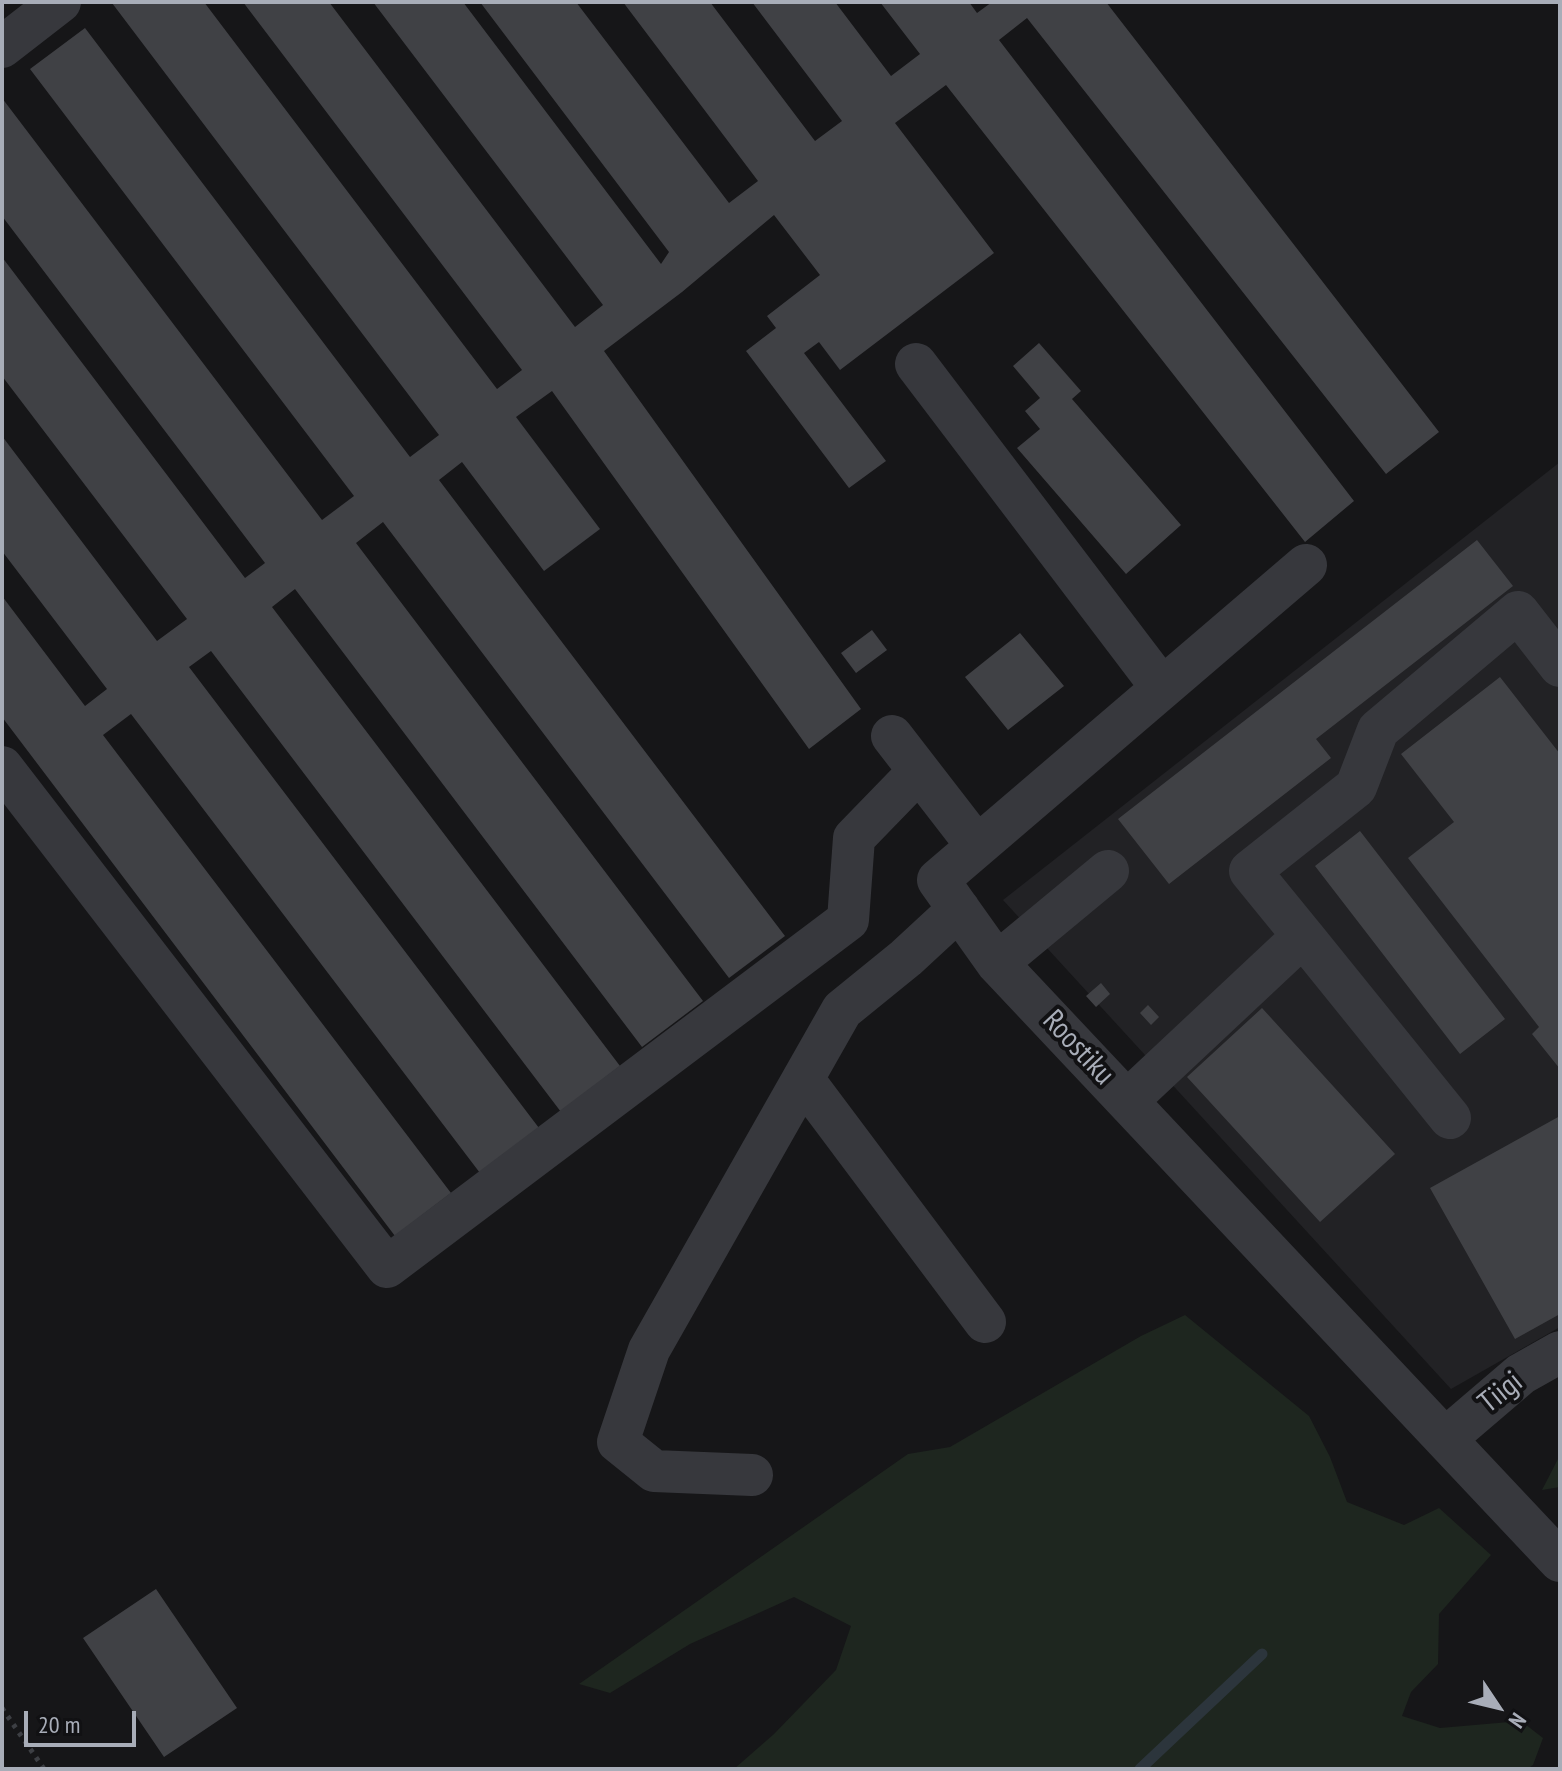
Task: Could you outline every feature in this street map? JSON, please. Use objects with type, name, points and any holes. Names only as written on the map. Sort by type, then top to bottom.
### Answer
[{"type":"street","points":[[2,47],[60,2]]},
{"type":"street","points":[[916,364],[1162,688]]},
{"type":"street","name":"Roostiku","points":[[1306,565],[938,880],[997,963],[1560,1561]]},
{"type":"street","points":[[1450,1118],[1250,871],[1356,787],[1378,730],[1518,612],[1560,666]]},
{"type":"street","points":[[892,736],[977,846]]},
{"type":"street","points":[[2,767],[387,1267],[848,920],[854,838],[919,771]]},
{"type":"street","points":[[997,963],[1108,871]]},
{"type":"street","points":[[752,1475],[654,1471],[618,1442],[649,1350],[842,1010],[906,958],[959,909]]},
{"type":"street","points":[[1127,1101],[1303,936]]},
{"type":"street","points":[[803,1079],[985,1322]]},
{"type":"street","name":"Tiigi","points":[[1445,1439],[1521,1374],[1560,1352]]},
{"type":"path","points":[[2,1708],[44,1769]]},
{"type":"shaded area","points":[[1560,462],[1560,1327],[1451,1389],[1003,900]]},
{"type":"shaded area","points":[[1185,1315],[1309,1416],[1330,1457],[1347,1502],[1404,1525],[1439,1508],[1491,1555],[1439,1614],[1438,1664],[1411,1692],[1402,1716],[1440,1728],[1521,1721],[1543,1738],[1533,1765],[1527,1769],[734,1769],[774,1734],[836,1670],[851,1626],[794,1597],[690,1644],[610,1693],[579,1684],[908,1454],[950,1447],[1141,1336]]},
{"type":"shaded area","points":[[1560,1457],[1560,1487],[1542,1490],[1558,1459]]},
{"type":"building","points":[[114,2],[204,2],[497,389],[522,370],[243,2],[329,2],[575,327],[603,305],[373,2],[463,2],[661,264],[669,252],[480,2],[576,2],[729,203],[758,181],[623,2],[710,2],[815,141],[842,121],[752,2],[835,2],[891,76],[920,54],[880,2],[969,2],[977,13],[992,2],[1106,2],[1439,432],[1386,474],[1027,18],[999,40],[1354,501],[1305,542],[946,85],[895,123],[994,253],[840,370],[819,342],[804,353],[886,461],[849,488],[746,351],[776,328],[767,316],[820,275],[774,215],[682,292],[604,351],[861,709],[809,749],[552,391],[516,417],[600,529],[544,571],[462,462],[439,480],[785,936],[729,978],[383,522],[356,543],[703,1001],[642,1047],[295,589],[272,607],[620,1066],[561,1112],[211,651],[189,667],[539,1128],[480,1173],[131,714],[103,735],[451,1193],[395,1236],[2,717],[2,596],[85,706],[107,689],[2,551],[2,436],[157,641],[187,619],[2,376],[2,257],[245,578],[265,563],[2,216],[2,98],[322,520],[354,496],[30,69],[85,28],[410,457],[439,435]]},
{"type":"building","points":[[1039,343],[1081,391],[1072,399],[1181,525],[1126,574],[1017,448],[1040,429],[1025,411],[1040,398],[1013,366]]},
{"type":"building","points":[[1477,540],[1513,586],[1316,739],[1331,758],[1169,884],[1118,819]]},
{"type":"building","points":[[872,630],[887,650],[856,673],[841,653]]},
{"type":"building","points":[[1020,633],[1064,686],[1008,730],[965,677]]},
{"type":"building","points":[[1500,677],[1560,754],[1560,1069],[1532,1034],[1539,1027],[1408,858],[1454,822],[1401,754]]},
{"type":"building","points":[[1360,831],[1505,1019],[1460,1054],[1315,866]]},
{"type":"building","points":[[1101,983],[1110,994],[1096,1007],[1086,996]]},
{"type":"building","points":[[1148,1005],[1159,1017],[1151,1025],[1140,1013]]},
{"type":"building","points":[[1262,1008],[1395,1154],[1320,1222],[1187,1077]]},
{"type":"building","points":[[1560,1116],[1560,1314],[1515,1339],[1430,1188]]},
{"type":"building","points":[[156,1589],[237,1708],[164,1757],[83,1638]]},
{"type":"waterway","points":[[1140,1769],[1262,1654]]}]
